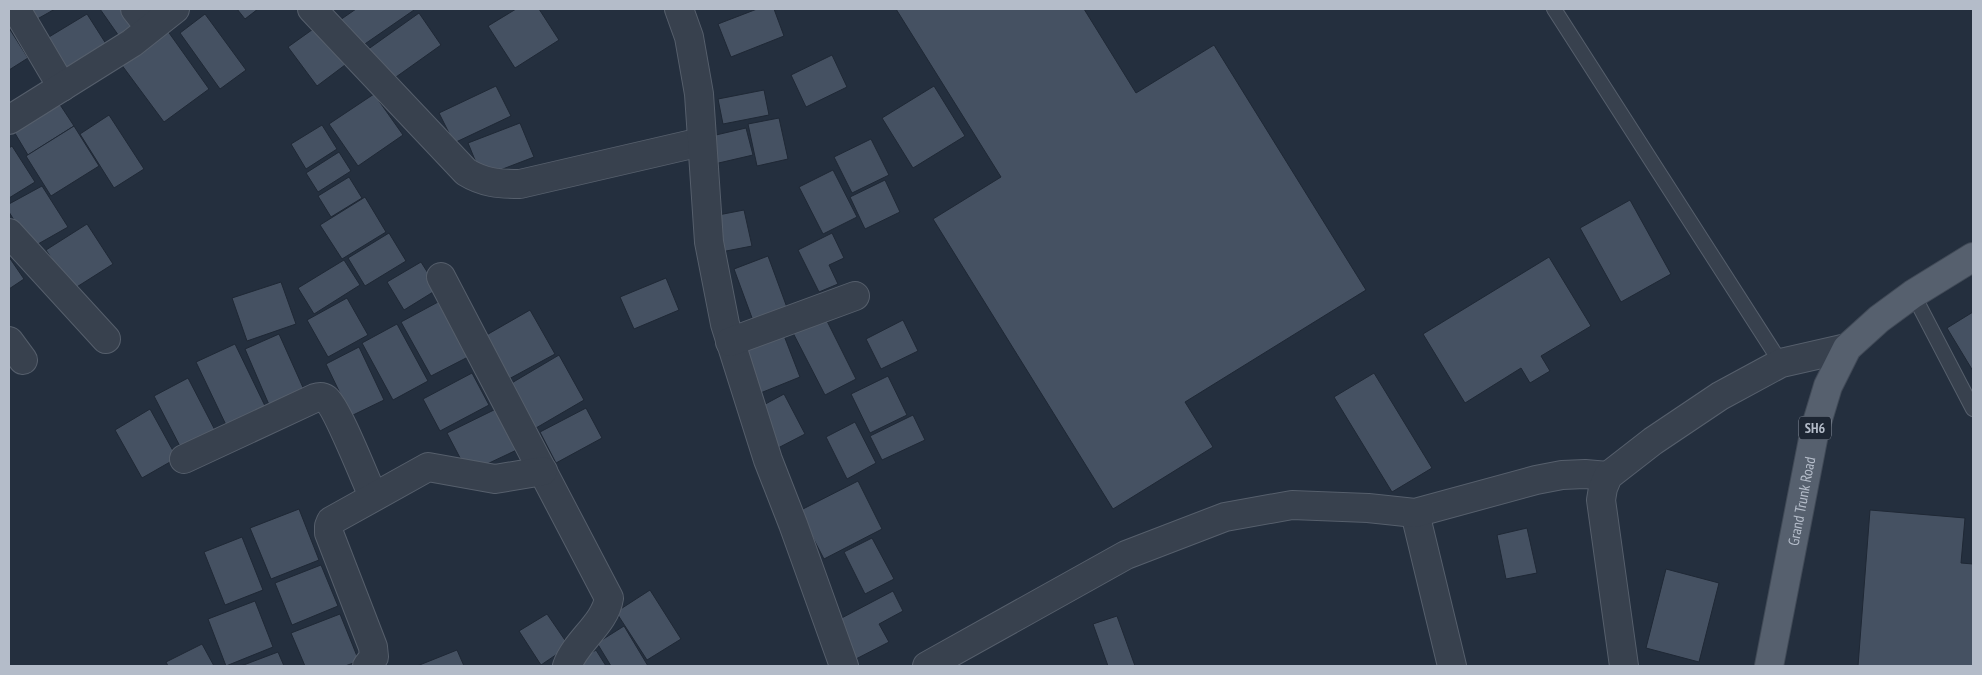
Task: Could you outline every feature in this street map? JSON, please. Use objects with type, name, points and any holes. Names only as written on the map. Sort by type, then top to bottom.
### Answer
[{"type":"main road","name":"Grand Trunk Road","points":[[1768,666],[1815,429],[1828,386],[1847,348],[1879,319],[1913,294],[1973,257]]},
{"type":"street","points":[[16,9],[62,87]]},
{"type":"street","points":[[9,120],[132,43],[143,18],[175,9]]},
{"type":"street","points":[[312,9],[466,172],[486,182],[520,184],[701,142]]},
{"type":"street","points":[[679,9],[689,37],[699,94],[709,242],[730,342],[768,460],[794,524],[844,666]]},
{"type":"street","points":[[9,233],[106,339]]},
{"type":"street","points":[[441,277],[609,598],[600,618],[574,652],[567,666]]},
{"type":"street","points":[[730,342],[855,296]]},
{"type":"street","points":[[1624,666],[1601,500],[1608,476],[1653,441],[1713,401],[1781,363],[1847,348]]},
{"type":"street","points":[[184,459],[314,398],[321,397],[325,398],[335,411],[373,496]]},
{"type":"street","points":[[367,666],[374,656],[373,647],[329,533],[328,526],[335,517],[428,467],[495,479],[543,471]]},
{"type":"street","points":[[927,666],[1126,555],[1225,517],[1292,505],[1368,508],[1415,513],[1536,480],[1562,475],[1608,476]]},
{"type":"street","points":[[1415,513],[1452,666]]},
{"type":"lane","points":[[1554,9],[1781,363]]},
{"type":"lane","points":[[1913,294],[1973,409]]},
{"type":"building","points":[[24,9],[55,9],[32,22]]},
{"type":"building","points":[[100,9],[130,9],[141,25],[121,39]]},
{"type":"building","points":[[237,9],[258,9],[245,19]]},
{"type":"building","points":[[356,9],[414,10],[359,48],[340,20]]},
{"type":"building","points":[[516,9],[539,9],[559,40],[515,68],[488,26]]},
{"type":"building","points":[[757,9],[774,9],[784,36],[731,57],[718,24]]},
{"type":"building","points":[[896,9],[1084,9],[1136,93],[1214,45],[1366,290],[1185,402],[1213,447],[1113,509],[933,219],[1001,177]]},
{"type":"building","points":[[419,13],[441,45],[389,82],[367,50]]},
{"type":"building","points":[[87,14],[108,47],[60,77],[39,43]]},
{"type":"building","points":[[205,14],[246,70],[220,89],[180,33]]},
{"type":"building","points":[[316,27],[345,65],[317,86],[288,47]]},
{"type":"building","points":[[9,28],[28,58],[9,70]]},
{"type":"building","points":[[167,30],[209,89],[164,122],[121,64]]},
{"type":"building","points":[[832,55],[847,87],[806,107],[791,75]]},
{"type":"building","points":[[496,86],[511,116],[454,143],[439,113]]},
{"type":"building","points":[[934,86],[965,136],[913,168],[882,118]]},
{"type":"building","points":[[764,90],[769,115],[723,124],[718,99]]},
{"type":"building","points":[[374,94],[403,135],[358,166],[329,124]]},
{"type":"building","points":[[55,97],[74,126],[28,155],[10,125]]},
{"type":"building","points":[[109,115],[144,169],[114,188],[80,134]]},
{"type":"building","points":[[779,118],[788,159],[757,166],[748,124]]},
{"type":"building","points":[[520,123],[534,157],[482,177],[468,143]]},
{"type":"building","points":[[322,125],[337,149],[306,169],[291,144]]},
{"type":"building","points":[[74,126],[99,166],[51,196],[26,156]]},
{"type":"building","points":[[746,128],[753,155],[710,165],[703,138]]},
{"type":"building","points":[[871,139],[889,175],[852,193],[834,157]]},
{"type":"building","points":[[12,146],[35,182],[9,198],[9,148]]},
{"type":"building","points":[[339,152],[351,171],[318,192],[306,173]]},
{"type":"building","points":[[833,170],[857,217],[823,234],[799,187]]},
{"type":"building","points":[[349,177],[362,198],[331,217],[318,196]]},
{"type":"building","points":[[885,180],[900,212],[865,229],[850,197]]},
{"type":"building","points":[[42,186],[68,227],[31,248],[9,212],[9,204]]},
{"type":"building","points":[[365,197],[386,232],[342,259],[320,225]]},
{"type":"building","points":[[1630,200],[1671,274],[1621,302],[1580,228]]},
{"type":"building","points":[[744,210],[752,246],[721,252],[713,216]]},
{"type":"building","points":[[87,224],[113,264],[72,290],[46,250]]},
{"type":"building","points":[[389,233],[406,261],[365,286],[348,258]]},
{"type":"building","points":[[832,233],[844,258],[829,265],[838,284],[819,292],[798,250]]},
{"type":"building","points":[[768,256],[789,313],[755,326],[734,269]]},
{"type":"building","points":[[9,257],[24,279],[9,289]]},
{"type":"building","points":[[1549,257],[1591,326],[1541,356],[1550,371],[1530,383],[1521,368],[1465,403],[1423,334]]},
{"type":"building","points":[[344,260],[360,285],[314,314],[298,288]]},
{"type":"building","points":[[421,262],[438,289],[404,310],[387,282]]},
{"type":"building","points":[[666,278],[679,310],[634,329],[620,297]]},
{"type":"building","points":[[281,282],[296,324],[247,341],[232,298]]},
{"type":"building","points":[[347,298],[368,335],[328,357],[307,320]]},
{"type":"building","points":[[438,302],[468,357],[431,376],[401,322]]},
{"type":"building","points":[[530,310],[555,354],[507,380],[483,337]]},
{"type":"building","points":[[1973,312],[1973,371],[1947,328]]},
{"type":"building","points":[[823,313],[856,379],[825,395],[791,329]]},
{"type":"building","points":[[903,320],[918,351],[881,369],[866,339]]},
{"type":"building","points":[[397,324],[428,381],[393,400],[362,343]]},
{"type":"building","points":[[783,333],[800,377],[758,394],[740,350]]},
{"type":"building","points":[[279,334],[305,392],[270,407],[245,349]]},
{"type":"building","points":[[235,344],[266,408],[227,427],[196,362]]},
{"type":"building","points":[[359,347],[384,400],[351,416],[326,364]]},
{"type":"building","points":[[559,355],[584,400],[536,428],[510,384]]},
{"type":"building","points":[[472,373],[489,405],[440,431],[423,399]]},
{"type":"building","points":[[1374,373],[1432,468],[1392,492],[1334,397]]},
{"type":"building","points":[[888,376],[907,415],[870,433],[851,394]]},
{"type":"building","points":[[188,378],[218,436],[184,454],[154,396]]},
{"type":"building","points":[[784,394],[805,434],[778,448],[758,408]]},
{"type":"building","points":[[502,406],[523,447],[468,473],[447,433]]},
{"type":"building","points":[[586,408],[602,438],[556,463],[540,432]]},
{"type":"building","points":[[150,409],[177,458],[142,478],[115,430]]},
{"type":"building","points":[[913,415],[925,440],[882,460],[870,436]]},
{"type":"building","points":[[855,422],[876,463],[847,479],[826,437]]},
{"type":"building","points":[[858,481],[882,529],[824,559],[799,511]]},
{"type":"building","points":[[299,509],[319,560],[271,579],[250,528]]},
{"type":"building","points":[[1870,510],[1965,518],[1961,563],[1973,564],[1973,666],[1858,666]]},
{"type":"building","points":[[1527,528],[1537,573],[1506,579],[1497,535]]},
{"type":"building","points":[[242,537],[263,590],[225,605],[204,552]]},
{"type":"building","points":[[872,538],[894,579],[865,594],[844,552]]},
{"type":"building","points":[[321,565],[338,606],[292,625],[275,583]]},
{"type":"building","points":[[1666,569],[1719,583],[1699,662],[1646,648]]},
{"type":"building","points":[[650,590],[681,639],[647,660],[616,612]]},
{"type":"building","points":[[893,591],[903,611],[879,624],[889,642],[854,660],[834,622]]},
{"type":"building","points":[[255,601],[273,647],[226,666],[208,619]]},
{"type":"building","points":[[340,614],[359,661],[345,666],[305,666],[291,633]]},
{"type":"building","points":[[547,614],[569,646],[541,665],[519,631]]},
{"type":"building","points":[[1117,616],[1135,666],[1108,666],[1093,624]]},
{"type":"building","points":[[624,626],[648,666],[611,666],[597,643]]},
{"type":"building","points":[[202,644],[214,666],[168,666],[166,662]]},
{"type":"building","points":[[457,650],[464,666],[417,666]]},
{"type":"building","points":[[596,650],[606,666],[569,666]]},
{"type":"building","points":[[278,652],[284,666],[241,666]]}]
